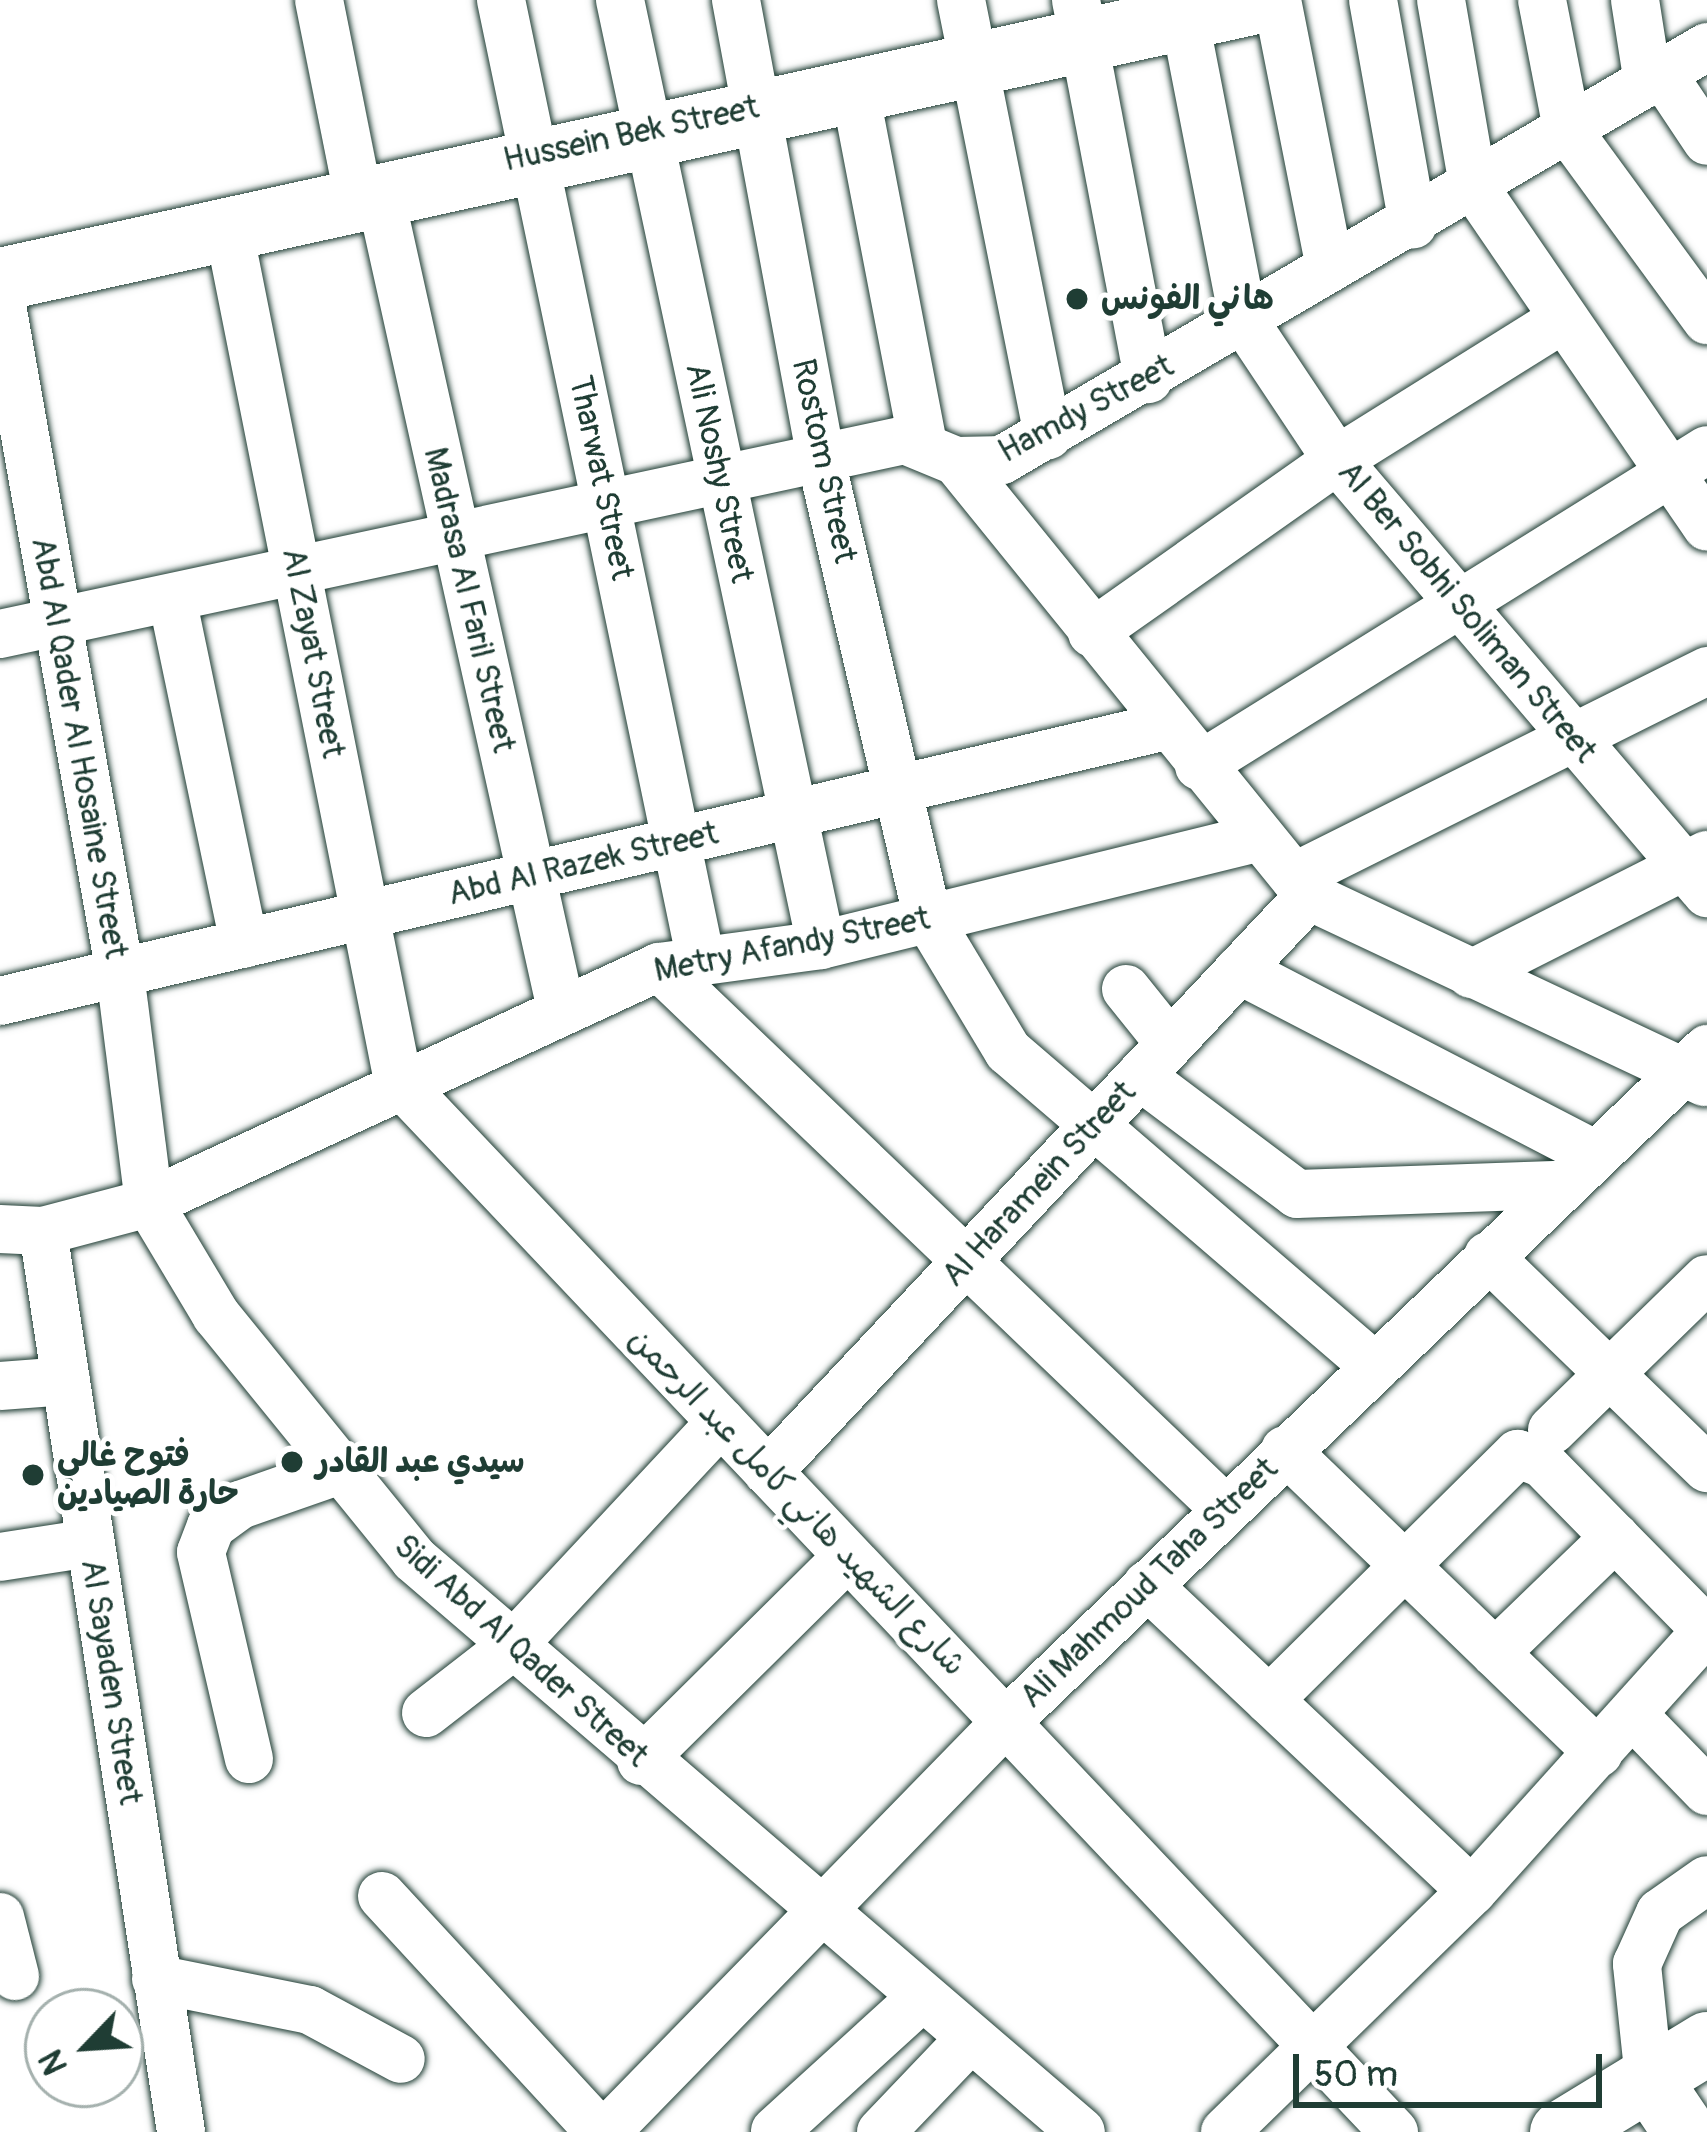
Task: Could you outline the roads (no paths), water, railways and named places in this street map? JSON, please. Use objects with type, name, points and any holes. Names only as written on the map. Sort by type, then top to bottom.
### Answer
[{"type":"main road","name":"Hussein Bek Street","points":[[0,279],[534,154],[973,61],[1079,19],[1265,0]]},
{"type":"main road","points":[[1561,2132],[1676,2111],[1707,2043]]},
{"type":"street","name":"Madrasa Al Faril Street","points":[[320,0],[454,538],[561,1009]]},
{"type":"street","name":"Tharwat Street","points":[[501,0],[677,842],[680,962]]},
{"type":"street","name":"Ali Noshy Street","points":[[620,0],[821,945]]},
{"type":"street","name":"Rostom Street","points":[[736,0],[820,460],[928,918],[983,1024],[1091,1129],[1376,1367]]},
{"type":"street","points":[[961,0],[1048,435]]},
{"type":"street","points":[[1277,0],[1330,268]]},
{"type":"street","points":[[1373,0],[1413,224]]},
{"type":"street","points":[[1441,0],[1473,185],[1563,319],[1688,462],[1707,527]]},
{"type":"street","points":[[1542,0],[1568,130],[1707,320]]},
{"type":"street","points":[[1635,0],[1655,79],[1707,141]]},
{"type":"street","points":[[1183,8],[1243,319]]},
{"type":"street","points":[[1079,19],[1148,379]]},
{"type":"street","name":"Hamdy Street","points":[[0,634],[820,460],[939,453],[1002,460],[1413,224],[1707,47]]},
{"type":"street","points":[[854,86],[939,453],[1302,886],[1471,974],[1697,1068]]},
{"type":"street","name":"Al Zayat Street","points":[[228,226],[398,1081]]},
{"type":"street","name":"Abd Al Qader Al Hosaine Street","points":[[0,294],[120,973],[149,1203]]},
{"type":"street","name":"Al Ber Sobhi Soliman Street","points":[[1243,319],[1337,460],[1575,739],[1700,871]]},
{"type":"street","points":[[1092,634],[1337,460],[1563,319]]},
{"type":"street","points":[[1199,766],[1463,608],[1688,462]]},
{"type":"street","points":[[172,598],[244,944]]},
{"type":"street","name":"Al Haramein Street","points":[[768,1472],[1240,970],[1302,886],[1707,671]]},
{"type":"street","name":"Abd Al Razek Street","points":[[0,1001],[1166,726]]},
{"type":"street","name":"Metry Afandy Street","points":[[149,1203],[398,1081],[680,962],[821,945],[1260,837]]},
{"type":"street","points":[[1471,974],[1700,871]]},
{"type":"street","points":[[680,962],[967,1261],[1225,1509]]},
{"type":"street","points":[[1240,970],[1578,1170]]},
{"type":"street","points":[[1126,989],[1155,1060],[1298,1193],[1578,1170]]},
{"type":"street","name":"Ali Mahmoud Taha Street","points":[[603,2132],[1006,1722],[1285,1450],[1578,1170],[1697,1068]]},
{"type":"street","name":"شارع الشهيد هاني كامل عبد الرحمن","points":[[398,1081],[1394,2132]]},
{"type":"street","points":[[22,1230],[149,1203]]},
{"type":"street","name":"Sidi Abd Al Qader Street","points":[[149,1203],[216,1316],[337,1471],[511,1647],[816,1913],[1081,2132]]},
{"type":"street","name":"Al Sayaden Street","points":[[22,1230],[66,1381],[181,2132]]},
{"type":"street","points":[[1488,1256],[1707,1468]]},
{"type":"street","points":[[1552,1430],[1707,1279]]},
{"type":"street","points":[[0,1386],[66,1381]]},
{"type":"street","points":[[426,1713],[511,1647],[721,1422]]},
{"type":"street","points":[[1285,1450],[1599,1753]]},
{"type":"street","points":[[1225,2132],[1472,1891],[1707,1630],[1542,1463],[1518,1454],[1269,1700]]},
{"type":"street","points":[[249,1760],[201,1552],[211,1526],[240,1505],[337,1471]]},
{"type":"street","points":[[1495,1653],[1616,1537]]},
{"type":"street","points":[[0,1556],[90,1543]]},
{"type":"street","points":[[641,1761],[848,1556]]},
{"type":"street","points":[[1147,1585],[1472,1891]]},
{"type":"street","points":[[1633,1715],[1707,1791]]},
{"type":"street","points":[[1676,2111],[1636,1964],[1660,1913],[1707,1880]]},
{"type":"street","points":[[382,1896],[603,2132]]},
{"type":"street","points":[[6,1900],[15,1976]]},
{"type":"street","points":[[157,1979],[310,2010],[400,2059]]},
{"type":"street","points":[[775,2131],[920,1999]]},
{"type":"street","points":[[881,2132],[969,2040]]},
{"type":"place","name":"هاني الفونس","points":[[1077,299]]},
{"type":"place","name":"سيدي عبد القادر","points":[[292,1462]]},
{"type":"place","name":"فتوح غالي حارة الصيادين","points":[[33,1475]]}]
